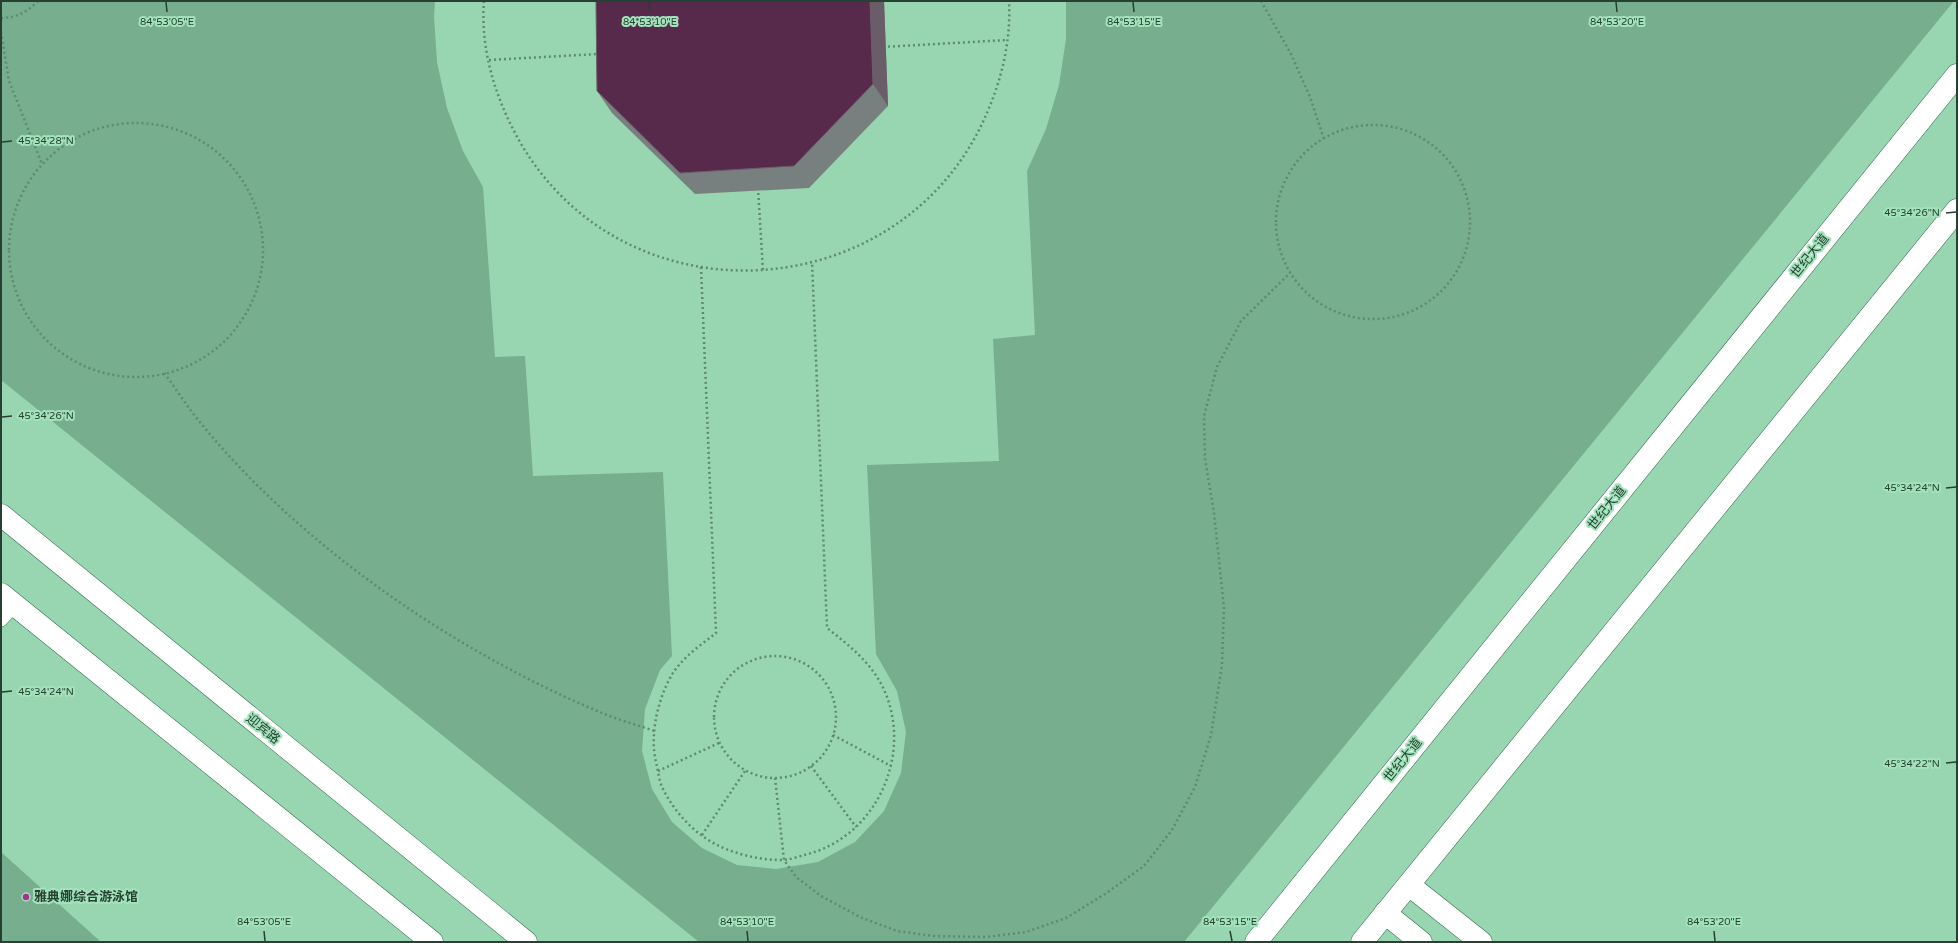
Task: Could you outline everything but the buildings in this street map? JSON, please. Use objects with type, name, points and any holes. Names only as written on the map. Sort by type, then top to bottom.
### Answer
[{"type":"main road","name":"世纪大道","points":[[1256,942],[1957,75]]},
{"type":"main road","points":[[1362,942],[1957,210]]},
{"type":"main road","name":"迎宾路","points":[[1,515],[526,942]]},
{"type":"main road","points":[[6,606],[432,942]]},
{"type":"main road","points":[[1409,885],[1481,942]]},
{"type":"main road","points":[[1385,913],[1420,942]]},
{"type":"path","points":[[1,18],[12,18],[27,11],[38,1]]},
{"type":"path","points":[[484,1],[486,47],[492,78],[508,121],[528,155],[552,186],[581,213],[613,235],[648,252],[685,264],[724,271],[763,271],[812,262],[840,254],[876,237],[908,216],[937,189],[962,159],[982,125],[997,89],[1007,40],[1009,1]]},
{"type":"path","points":[[1261,1],[1291,54],[1310,97],[1324,139]]},
{"type":"path","points":[[1,32],[9,81],[42,164]]},
{"type":"path","points":[[878,47],[1007,40]]},
{"type":"path","points":[[489,60],[604,54]]},
{"type":"path","points":[[119,124],[159,125],[197,138],[218,154],[229,163],[252,196],[263,234],[262,274],[248,312],[223,344],[190,366],[164,373],[151,377],[107,375],[66,358],[34,327],[14,288],[8,244],[18,202],[42,164],[77,137],[119,124]]},
{"type":"path","points":[[1364,125],[1397,128],[1428,141],[1452,163],[1467,193],[1471,226],[1465,258],[1448,286],[1422,307],[1391,319],[1359,319],[1329,310],[1303,292],[1285,266],[1276,236],[1277,204],[1287,175],[1307,150],[1324,139],[1334,133],[1364,125]]},
{"type":"path","points":[[758,183],[763,271]]},
{"type":"path","points":[[701,267],[716,633],[689,654],[675,670],[657,708],[653,750],[662,787],[682,819],[711,843],[746,857],[784,860],[817,852],[847,836],[871,812],[887,781],[894,747],[893,720],[885,692],[875,674],[862,657],[826,628],[812,262]]},
{"type":"path","points":[[775,778],[784,860],[796,877],[821,896],[860,917],[897,931],[933,936],[986,938],[1026,932],[1066,918],[1106,894],[1144,866],[1172,830],[1196,787],[1211,735],[1222,665],[1224,608],[1214,512],[1205,459],[1204,416],[1217,367],[1241,321],[1290,273]]},
{"type":"path","points":[[164,373],[195,416],[235,462],[290,518],[339,559],[396,599],[472,647],[537,683],[595,710],[655,731]]},
{"type":"path","points":[[771,656],[791,659],[804,664],[825,682],[834,701],[836,722],[831,742],[819,760],[802,772],[782,778],[763,778],[745,771],[729,759],[719,743],[714,723],[715,704],[722,686],[735,671],[752,661],[771,656]]},
{"type":"path","points":[[832,735],[891,766]]},
{"type":"path","points":[[658,771],[719,743]]},
{"type":"path","points":[[811,766],[856,827]]},
{"type":"path","points":[[702,835],[745,771]]},
{"type":"green space","points":[[1,1],[435,1],[434,17],[437,62],[447,108],[463,151],[483,187],[495,357],[525,356],[533,476],[663,472],[672,656],[660,670],[645,709],[642,751],[652,789],[672,822],[702,848],[737,865],[776,869],[818,862],[855,842],[884,811],[901,773],[906,732],[897,691],[876,654],[867,465],[999,461],[993,339],[1035,335],[1027,171],[1046,129],[1059,85],[1066,39],[1066,1],[1954,1],[1184,942],[699,942],[1,380]]},
{"type":"green space","name":"雅典娜综合游泳馆","points":[[1,852],[101,942],[1,942]]},
{"type":"place","name":"雅典娜综合游泳馆","points":[[26,897]]}]
